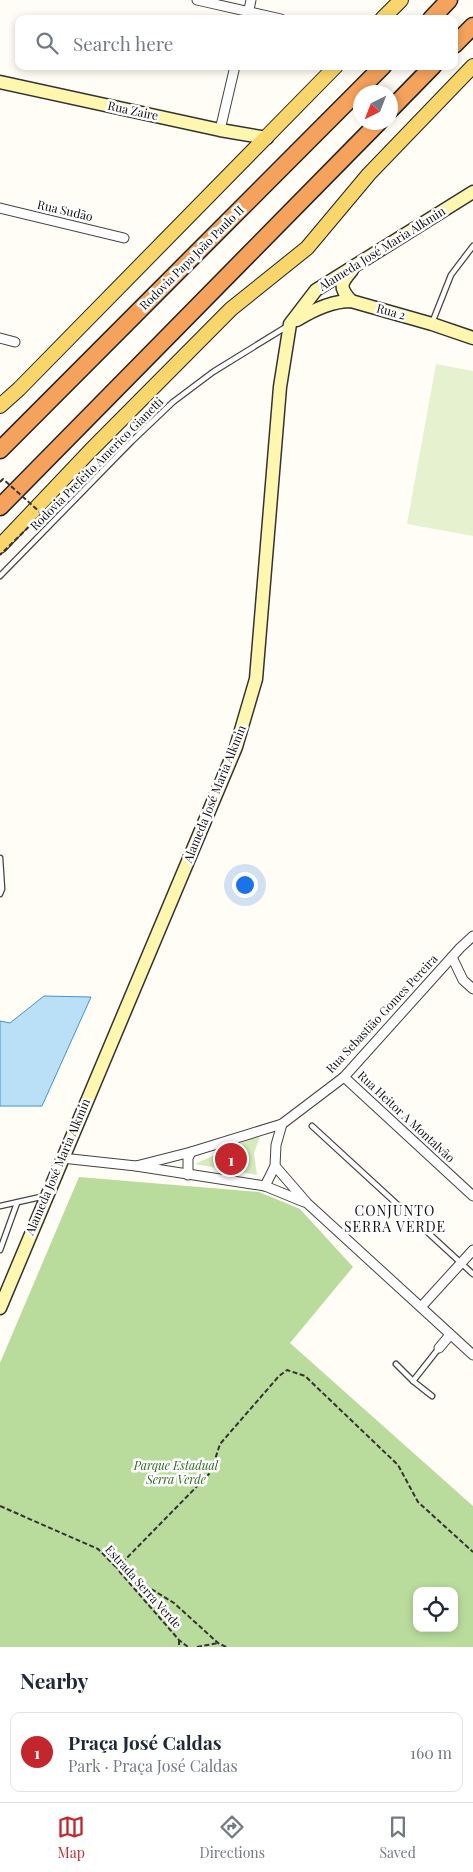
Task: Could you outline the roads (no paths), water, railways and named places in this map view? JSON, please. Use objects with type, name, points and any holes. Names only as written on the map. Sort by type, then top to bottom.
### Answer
[{"type":"highway","points":[[435,15],[450,0]]},
{"type":"highway","points":[[458,41],[473,26]]},
{"type":"highway","name":"Rodovia Papa João Paulo II","points":[[0,450],[379,70]]},
{"type":"highway","points":[[398,102],[429,70]]},
{"type":"highway","points":[[0,507],[371,130]]},
{"type":"main road","points":[[386,15],[401,0]]},
{"type":"main road","points":[[0,546],[231,309],[307,248],[369,174],[473,66]]},
{"type":"main road","points":[[0,406],[25,383],[332,70]]},
{"type":"street","points":[[197,0],[247,15],[251,0]]},
{"type":"street","points":[[220,130],[234,70]]},
{"type":"street","name":"Rua Zaire","points":[[0,82],[220,130],[266,138]]},
{"type":"street","name":"Alameda José Maria Alkmin","points":[[0,1308],[236,747],[256,679],[280,387],[290,324],[316,290],[473,192]]},
{"type":"street","name":"Rua Sudão","points":[[0,208],[124,238]]},
{"type":"street","points":[[351,301],[342,291],[342,284],[356,264]]},
{"type":"street","points":[[290,324],[313,310],[341,301],[351,301]]},
{"type":"street","name":"Rua 2","points":[[351,301],[473,338]]},
{"type":"street","points":[[0,338],[15,342]]},
{"type":"street","name":"Rua Sebastião Gomes Pereira","points":[[282,1124],[344,1077],[473,936]]},
{"type":"street","points":[[452,957],[463,980],[473,989]]},
{"type":"street","name":"Rua Heitor A Montalvão","points":[[344,1077],[473,1196]]},
{"type":"street","points":[[136,1166],[191,1152],[282,1124]]},
{"type":"street","points":[[265,1186],[275,1166],[276,1145],[282,1124]]},
{"type":"street","points":[[188,1175],[188,1158],[191,1152]]},
{"type":"street","points":[[62,1158],[136,1166],[265,1186],[307,1203]]},
{"type":"street","points":[[275,1166],[307,1203],[473,1355]]},
{"type":"street","points":[[422,1308],[473,1250]]},
{"type":"street","points":[[439,1348],[450,1334]]},
{"type":"lane","points":[[432,324],[451,275],[473,246]]},
{"type":"lane","name":"Rodovia Prefeito Americo Gianetti","points":[[0,576],[132,441],[173,402],[213,372],[290,324]]},
{"type":"lane","points":[[0,858],[2,888],[0,894]]},
{"type":"lane","points":[[312,1126],[473,1274]]},
{"type":"lane","points":[[0,1206],[46,1195]]},
{"type":"lane","points":[[0,1250],[17,1203]]},
{"type":"lane","points":[[413,1381],[439,1348]]},
{"type":"lane","points":[[396,1364],[432,1396]]},
{"type":"water","points":[[44,996],[91,997],[42,1106],[0,1106],[0,1021],[10,1023]]},
{"type":"place","name":"Praça José Caldas","points":[[231,1159]]},
{"type":"district","name":"CONJUNTO SERRA VERDE","points":[[395,1220]]},
{"type":"park label","name":"Parque Estadual Serra Verde","points":[[176,1473]]}]
